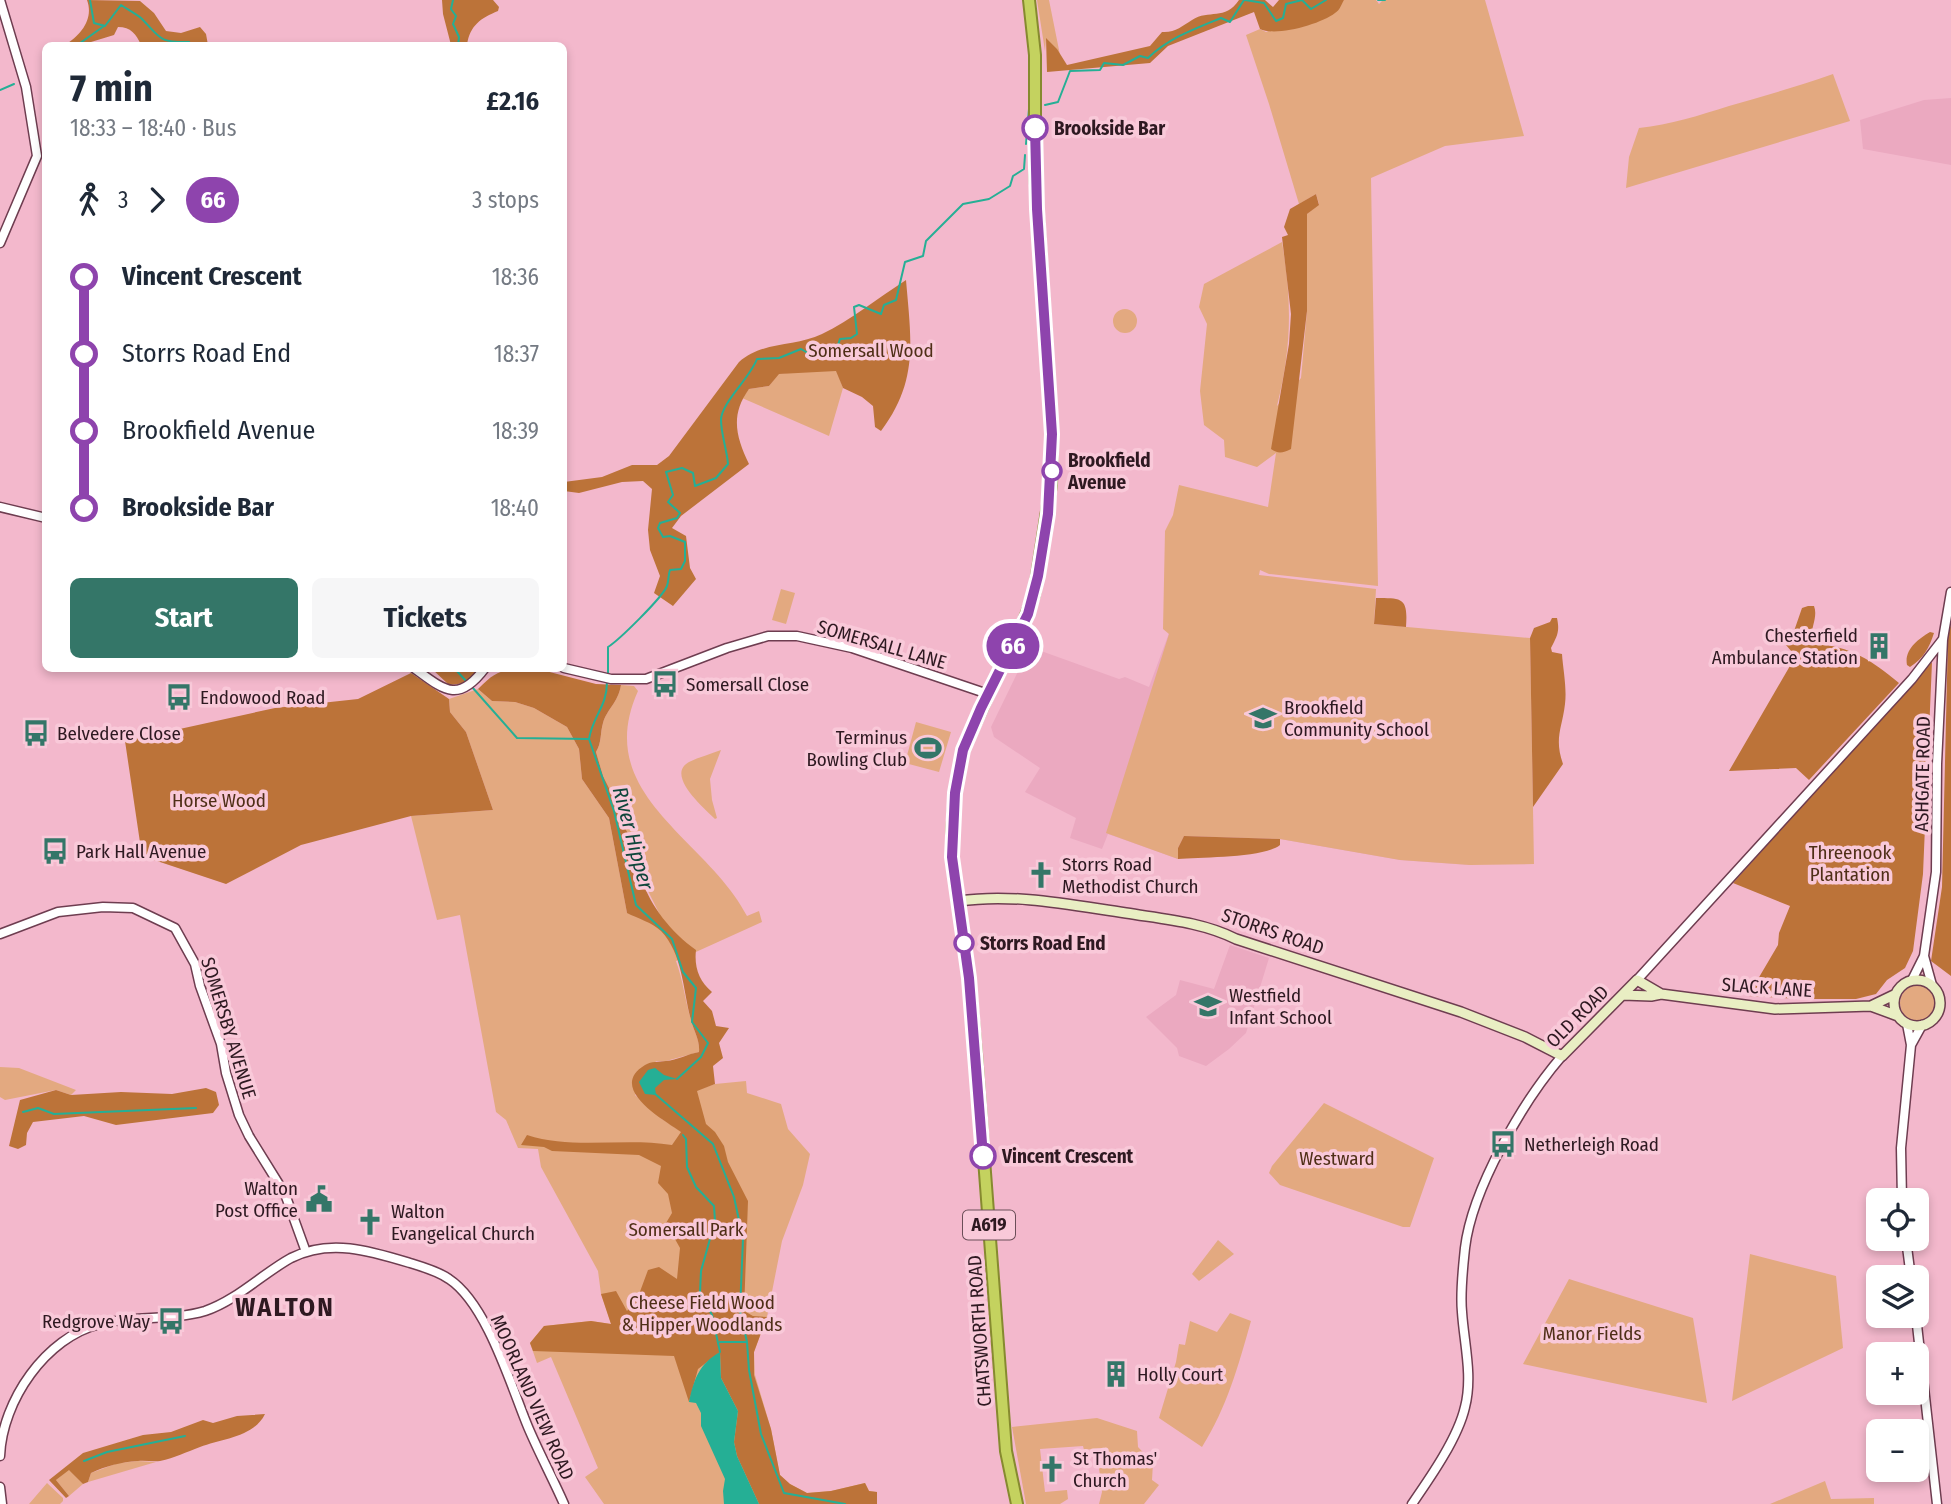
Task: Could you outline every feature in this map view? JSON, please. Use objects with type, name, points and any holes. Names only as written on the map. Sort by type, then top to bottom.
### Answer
[{"type":"highway","name":"CHATSWORTH ROAD","points":[[1017,1504],[1006,1451],[976,1043],[952,857],[955,793],[963,750],[988,694],[1014,646],[1031,603],[1051,485],[1052,434],[1035,170],[1035,55],[1029,0]]},
{"type":"main road","name":"STORRS ROAD","points":[[959,901],[1002,898],[1047,902],[1210,928],[1236,939],[1461,1012],[1525,1037],[1562,1056]]},
{"type":"main road","name":"SLACK LANE","points":[[1637,980],[1661,994]]},
{"type":"main road","name":"OLD ROAD","points":[[1562,1056],[1637,980]]},
{"type":"main road","points":[[1912,980],[1932,985],[1939,997],[1951,1004],[1922,1025],[1907,1024],[1898,1016],[1894,1005],[1896,994],[1902,985],[1912,980]]},
{"type":"main road","name":"SLACK LANE","points":[[1623,995],[1661,994],[1775,1009],[1871,1006],[1898,1016]]},
{"type":"main road","name":"SLACK LANE","points":[[1871,1006],[1896,994]]},
{"type":"main road","points":[[1939,997],[1939,1011]]},
{"type":"street","points":[[0,0],[26,87],[37,156],[0,243]]},
{"type":"street","points":[[0,507],[42,517]]},
{"type":"street","name":"ASHGATE ROAD","points":[[1912,980],[1924,956],[1936,872],[1937,764],[1943,639],[1951,592]]},
{"type":"street","name":"SOMERSALL LANE","points":[[567,669],[611,679],[646,678],[768,636],[797,636],[852,648],[988,694]]},
{"type":"street","name":"OLD ROAD","points":[[1637,980],[1912,679],[1943,639]]},
{"type":"street","points":[[419,672],[437,686],[452,690],[464,688],[478,680],[483,672]]},
{"type":"street","name":"SOMERSBY AVENUE","points":[[0,934],[58,912],[103,907],[133,908],[175,928],[195,964],[221,1044],[239,1115],[248,1136],[285,1194],[306,1252]]},
{"type":"street","name":"ASHGATE ROAD","points":[[1924,956],[1932,985]]},
{"type":"street","points":[[1902,1188],[1901,1148],[1912,1045],[1907,1024]]},
{"type":"street","points":[[1912,1045],[1922,1025]]},
{"type":"street","name":"OLD ROAD","points":[[1412,1504],[1444,1455],[1465,1407],[1468,1364],[1461,1309],[1465,1246],[1473,1212],[1516,1123],[1551,1068],[1562,1056]]},
{"type":"street","name":"MOORLAND VIEW ROAD","points":[[0,1456],[4,1432],[22,1390],[38,1366],[67,1339],[102,1323],[206,1311],[306,1252],[333,1248],[360,1249],[430,1270],[448,1278],[460,1289],[489,1333],[565,1504]]},
{"type":"street","points":[[1917,1328],[1937,1504]]},
{"type":"street","points":[[0,1488],[2,1504]]},
{"type":"shaded area","points":[[1951,98],[1951,165],[1863,149],[1860,120],[1924,100]]},
{"type":"shaded area","name":"Brookfield Community School","points":[[1374,623],[1406,627],[1470,865],[1400,860],[1280,839],[1178,848],[1178,859],[1108,834],[1102,849],[1070,838],[1076,818],[1025,792],[1040,768],[994,737],[991,727],[1030,647],[1149,687],[1169,633]]},
{"type":"shaded area","name":"Westfield Infant School","points":[[1230,945],[1269,958],[1246,1033],[1206,1066],[1179,1056],[1177,1048],[1146,1017],[1176,995],[1180,980],[1214,989]]},
{"type":"shaded area","points":[[655,1068],[664,1075],[677,1079],[664,1080],[655,1088],[656,1095],[645,1094],[639,1082],[648,1070]]},
{"type":"shaded area","points":[[720,1352],[721,1378],[738,1411],[734,1442],[737,1456],[759,1504],[724,1504],[725,1479],[701,1426],[701,1413],[696,1403],[689,1402],[698,1373]]},
{"type":"green space","points":[[87,0],[140,1],[154,13],[166,31],[181,33],[200,27],[206,34],[207,42],[139,42],[132,32],[118,27],[114,35],[91,42],[69,42],[85,26],[89,7]]},
{"type":"green space","points":[[442,0],[493,0],[499,7],[498,11],[474,27],[467,42],[450,42]]},
{"type":"green space","points":[[1037,0],[1049,0],[1060,55],[1046,39],[1045,51]]},
{"type":"green space","points":[[1239,0],[1265,0],[1273,7],[1279,0],[1344,0],[1338,10],[1328,17],[1298,28],[1276,31],[1260,29],[1254,12],[1168,46],[1150,63],[1047,72],[1046,38],[1067,65],[1150,46],[1162,32],[1175,30],[1198,17],[1222,13]]},
{"type":"green space","points":[[1344,0],[1376,0],[1379,4],[1383,0],[1485,0],[1524,136],[1445,146],[1371,178],[1378,586],[1269,574],[1260,570],[1259,575],[1376,589],[1374,624],[1530,638],[1534,864],[1470,865],[1400,860],[1280,839],[1184,836],[1178,848],[1178,859],[1106,833],[1169,634],[1163,629],[1165,531],[1173,515],[1179,485],[1268,507],[1276,453],[1257,467],[1225,457],[1224,440],[1204,425],[1200,391],[1207,324],[1199,307],[1204,284],[1282,242],[1288,284],[1289,324],[1286,364],[1277,406],[1301,378],[1307,311],[1307,214],[1319,204],[1316,194],[1299,204],[1246,35],[1260,29],[1266,32]]},
{"type":"green space","points":[[1833,74],[1850,121],[1626,188],[1629,157],[1639,128],[1685,119]]},
{"type":"green space","points":[[1316,194],[1319,205],[1307,214],[1307,311],[1291,449],[1278,452],[1271,449],[1289,344],[1291,314],[1282,237],[1288,235],[1284,227],[1290,209]]},
{"type":"green space","name":"Somersall Wood","points":[[906,280],[910,359],[902,394],[893,412],[881,431],[875,427],[873,406],[843,388],[836,371],[779,374],[769,386],[749,389],[739,408],[737,426],[749,464],[681,516],[672,528],[686,536],[690,568],[696,579],[673,606],[654,593],[660,576],[650,550],[648,530],[652,489],[643,481],[622,482],[579,493],[567,491],[567,482],[602,477],[632,465],[657,465],[669,456],[739,362],[748,355],[768,347],[812,338],[854,316]]},
{"type":"green space","points":[[1125,309],[1134,312],[1137,321],[1134,330],[1125,333],[1116,330],[1113,321],[1116,312]]},
{"type":"green space","points":[[837,371],[843,388],[829,436],[742,398],[749,389],[769,386],[778,374]]},
{"type":"green space","points":[[781,589],[795,593],[786,624],[772,620]]},
{"type":"green space","points":[[1376,598],[1392,598],[1402,602],[1406,610],[1406,627],[1374,624]]},
{"type":"green space","points":[[1814,606],[1815,611],[1812,635],[1814,644],[1850,651],[1879,667],[1899,683],[1809,780],[1796,768],[1729,771],[1794,659],[1786,645],[1787,639],[1793,634],[1802,608]]},
{"type":"green space","points":[[1552,618],[1557,618],[1558,627],[1551,648],[1552,652],[1562,654],[1565,685],[1559,740],[1563,764],[1533,807],[1530,638],[1534,628],[1550,622]]},
{"type":"green space","points":[[1951,623],[1951,976],[1931,961],[1942,887],[1948,637]]},
{"type":"green space","points":[[1930,632],[1934,633],[1928,648],[1910,667],[1907,660],[1910,650]]},
{"type":"green space","name":"Threenook Plantation","points":[[1932,662],[1923,874],[1913,951],[1905,968],[1887,980],[1876,994],[1856,999],[1748,996],[1778,945],[1779,933],[1790,906],[1733,883]]},
{"type":"green space","points":[[435,672],[477,672],[467,681],[449,685]]},
{"type":"green space","name":"Cheese Field Wood & Hipper Woodlands","points":[[550,672],[596,684],[621,685],[605,718],[596,752],[603,776],[623,816],[622,822],[639,859],[640,875],[650,899],[670,927],[696,950],[698,973],[712,992],[703,1001],[712,1011],[716,1026],[729,1028],[719,1043],[723,1058],[713,1066],[715,1084],[697,1091],[706,1124],[724,1146],[728,1162],[748,1201],[744,1311],[753,1316],[767,1317],[754,1352],[754,1375],[771,1429],[780,1475],[807,1493],[831,1491],[865,1483],[869,1491],[877,1492],[877,1504],[759,1504],[737,1456],[734,1442],[738,1411],[721,1378],[720,1352],[698,1369],[689,1402],[674,1356],[533,1351],[530,1343],[544,1326],[591,1321],[611,1324],[601,1294],[616,1291],[627,1311],[638,1297],[648,1270],[659,1267],[677,1279],[680,1248],[666,1223],[672,1213],[668,1194],[658,1183],[661,1166],[639,1155],[552,1151],[544,1147],[521,1145],[527,1135],[562,1142],[672,1145],[681,1132],[642,1102],[632,1083],[635,1074],[645,1065],[699,1052],[699,1048],[674,951],[658,928],[627,913],[609,818],[582,779],[579,749],[567,727],[534,708],[515,702],[492,701],[478,689],[498,673]]},
{"type":"green space","name":"Horse Wood","points":[[411,673],[449,699],[450,712],[466,732],[493,810],[411,816],[301,845],[226,884],[142,856],[125,741],[275,708],[358,699]]},
{"type":"green space","name":"Somersall Park","points":[[621,685],[634,686],[638,691],[628,727],[630,759],[641,787],[660,813],[729,888],[747,916],[759,911],[762,922],[676,961],[699,1052],[656,1061],[635,1095],[662,1119],[682,1132],[697,1090],[715,1084],[746,1081],[747,1093],[781,1104],[788,1129],[810,1154],[803,1185],[782,1241],[767,1317],[754,1352],[755,1375],[771,1429],[780,1475],[807,1493],[831,1491],[865,1483],[869,1491],[877,1492],[877,1504],[604,1504],[585,1477],[598,1468],[551,1357],[537,1363],[530,1343],[544,1326],[591,1321],[611,1324],[601,1294],[598,1271],[541,1167],[538,1149],[518,1148],[506,1120],[496,1112],[460,915],[437,920],[411,816],[493,810],[466,732],[450,712],[449,699],[478,689],[492,701],[515,702],[534,708],[567,727],[579,749],[582,779],[609,818],[627,913],[660,915],[640,875],[638,855],[603,776],[596,752],[605,718]]},
{"type":"green space","name":"Terminus Bowling Club","points":[[916,722],[951,732],[939,772],[905,763]]},
{"type":"green space","points":[[721,750],[710,779],[717,818],[715,819],[689,791],[681,775],[689,762]]},
{"type":"green space","points":[[1184,836],[1280,839],[1280,845],[1247,855],[1178,859],[1178,848]]},
{"type":"green space","points":[[1918,985],[1931,990],[1936,1003],[1931,1016],[1918,1021],[1905,1016],[1900,1003],[1905,990]]},
{"type":"green space","points":[[0,1067],[19,1068],[76,1090],[71,1095],[56,1090],[5,1100],[0,1097]]},
{"type":"green space","points":[[206,1088],[216,1092],[219,1105],[213,1113],[116,1125],[84,1116],[33,1122],[27,1133],[26,1145],[18,1149],[9,1146],[20,1100],[56,1090],[71,1095],[121,1092],[172,1094]]},
{"type":"green space","name":"Westward","points":[[1324,1103],[1434,1158],[1410,1227],[1403,1227],[1280,1185],[1269,1173]]},
{"type":"green space","points":[[1218,1240],[1234,1254],[1199,1281],[1192,1274]]},
{"type":"green space","points":[[1750,1254],[1836,1276],[1843,1348],[1732,1401]]},
{"type":"green space","name":"Manor Fields","points":[[1569,1279],[1693,1318],[1707,1403],[1523,1364]]},
{"type":"green space","points":[[1230,1313],[1251,1321],[1225,1402],[1202,1447],[1159,1418],[1179,1344],[1185,1345],[1190,1321],[1217,1332]]},
{"type":"green space","points":[[265,1414],[253,1428],[237,1436],[165,1460],[108,1466],[91,1473],[88,1482],[83,1484],[69,1470],[56,1480],[69,1496],[66,1498],[49,1480],[83,1453],[143,1435],[171,1432],[203,1420],[213,1423],[237,1416]]},
{"type":"green space","points":[[1097,1418],[1137,1431],[1138,1447],[1153,1463],[1152,1480],[1159,1485],[1144,1504],[1099,1504],[1102,1492],[1098,1460],[1103,1459],[1102,1448],[1084,1450],[1083,1446],[1040,1449],[1045,1492],[1067,1490],[1068,1499],[1060,1504],[1026,1504],[1012,1427]]},
{"type":"green space","points":[[156,1462],[88,1482],[91,1473],[118,1463]]},
{"type":"green space","points":[[69,1469],[83,1484],[69,1496],[56,1480]]},
{"type":"green space","points":[[1825,1481],[1831,1499],[1874,1498],[1874,1504],[1770,1504]]},
{"type":"green space","points":[[47,1483],[63,1501],[60,1504],[29,1504]]},
{"type":"waterway","name":"River Hipper","points":[[90,0],[94,23],[105,26],[121,5],[141,18],[161,38],[189,42]]},
{"type":"waterway","points":[[453,0],[451,9],[456,16],[453,24],[458,42]]},
{"type":"waterway","points":[[1045,105],[1058,102],[1070,71],[1100,70],[1104,63],[1123,65],[1140,56],[1148,58],[1173,39],[1192,30],[1221,18],[1230,22],[1244,0]]},
{"type":"waterway","points":[[1245,0],[1264,3],[1276,21],[1283,18],[1286,4],[1302,0],[1311,9],[1326,0]]},
{"type":"waterway","points":[[1378,0],[1385,0]]},
{"type":"waterway","points":[[82,42],[104,26]]},
{"type":"waterway","points":[[0,90],[14,84]]},
{"type":"waterway","points":[[1026,144],[1031,108]]},
{"type":"waterway","points":[[608,673],[608,647],[657,600],[667,586],[670,570],[681,569],[685,561],[685,542],[670,536],[663,537],[658,528],[660,523],[677,518],[680,513],[668,502],[673,495],[666,472],[682,468],[693,473],[695,486],[716,478],[728,464],[721,425],[722,413],[757,359],[779,358],[801,349],[811,355],[828,348],[837,348],[840,339],[851,338],[857,334],[854,307],[859,305],[881,314],[884,305],[896,300],[905,262],[923,256],[926,241],[963,204],[989,199],[1010,186],[1013,176],[1024,169],[1025,155]]},
{"type":"waterway","name":"River Hipper","points":[[458,672],[468,683]]},
{"type":"waterway","points":[[589,739],[605,698],[607,682]]},
{"type":"waterway","name":"River Hipper","points":[[472,687],[517,738],[589,739],[614,811],[636,905],[672,939],[683,972],[696,988],[692,1022],[708,1043],[701,1057],[677,1079]]},
{"type":"waterway","name":"River Hipper","points":[[654,1093],[713,1144],[734,1197],[743,1239],[740,1311],[747,1342],[749,1370],[761,1434],[784,1493],[845,1504]]},
{"type":"waterway","points":[[23,1112],[38,1108],[54,1114],[196,1108]]},
{"type":"waterway","points":[[683,1135],[686,1139],[687,1167],[696,1187],[714,1206],[715,1221],[701,1271],[700,1293],[712,1315],[720,1352]]},
{"type":"waterway","points":[[720,1342],[746,1342]]},
{"type":"waterway","points":[[84,1461],[107,1452],[185,1436]]},
{"type":"bus line","name":"66","points":[[983,1156],[972,1000],[955,883],[952,834],[955,793],[963,750],[1028,614],[1038,576],[1048,514],[1052,434],[1037,209],[1035,128]]},
{"type":"place","name":"Brookside Bar","points":[[1035,128]]},
{"type":"place","name":"Brookfield Avenue","points":[[1052,471]]},
{"type":"place","name":"Chesterfield Ambulance Station","points":[[1879,646]]},
{"type":"place","name":"Somersall Close","points":[[665,684]]},
{"type":"place","name":"Endowood Road","points":[[179,697]]},
{"type":"place","name":"Brookfield Community School","points":[[1263,718]]},
{"type":"place","name":"Belvedere Close","points":[[36,733]]},
{"type":"place","name":"Terminus Bowling Club","points":[[928,748]]},
{"type":"place","name":"Park Hall Avenue","points":[[55,851]]},
{"type":"place","name":"Storrs Road Methodist Church","points":[[1041,875]]},
{"type":"place","name":"Storrs Road End","points":[[964,943]]},
{"type":"place","name":"Westfield Infant School","points":[[1208,1006]]},
{"type":"place","name":"Netherleigh Road","points":[[1503,1144]]},
{"type":"place","name":"Vincent Crescent","points":[[983,1156]]},
{"type":"place","name":"Walton Post Office","points":[[319,1199]]},
{"type":"place","name":"Walton Evangelical Church","points":[[370,1222]]},
{"type":"place","name":"Redgrove Way","points":[[171,1321]]},
{"type":"place","name":"Holly Court","points":[[1116,1374]]},
{"type":"place","name":"St Thomas' Church","points":[[1052,1469]]},
{"type":"district","name":"WALTON","points":[[285,1307]]}]
